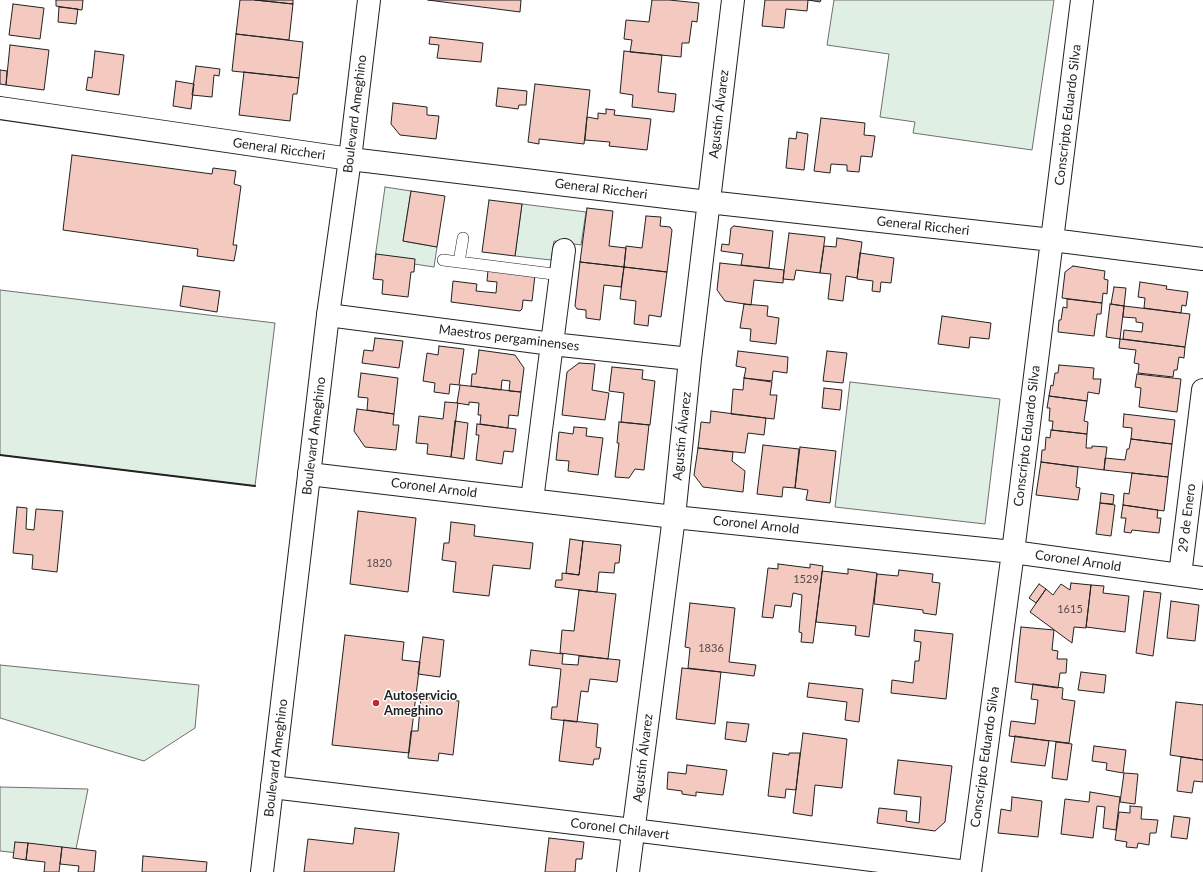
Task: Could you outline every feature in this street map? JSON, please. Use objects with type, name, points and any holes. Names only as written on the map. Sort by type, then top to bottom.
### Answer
[{"type":"street","name":"Boulevard Ameghino","points":[[262,872],[328,316],[350,159],[369,0]]},
{"type":"street","name":"Agustín Álvarez","points":[[628,872],[674,516],[690,359],[733,0]]},
{"type":"street","name":"Conscripto Eduardo Silva","points":[[970,872],[1013,552],[1082,0]]},
{"type":"street","name":"General Riccheri","points":[[0,108],[350,159],[708,202],[1052,240],[1203,259]]},
{"type":"street","points":[[532,500],[564,250]]},
{"type":"street","name":"Maestros pergaminenses","points":[[328,316],[552,344],[690,359]]},
{"type":"street","name":"29 de Enero","points":[[1180,575],[1203,390]]},
{"type":"street","name":"Coronel Arnold","points":[[309,474],[674,516],[1013,552],[1203,578]]},
{"type":"street","name":"Coronel Chilavert","points":[[272,787],[967,872]]},
{"type":"lane","points":[[459,262],[463,238]]},
{"type":"lane","points":[[443,260],[561,275]]},
{"type":"green space","points":[[834,0],[1054,0],[1032,150],[913,133],[915,122],[880,117],[889,54],[827,45]]},
{"type":"green space","points":[[385,187],[411,191],[403,241],[437,247],[434,267],[375,258]]},
{"type":"green space","points":[[522,204],[586,212],[581,245],[554,241],[551,260],[515,256]]},
{"type":"green space","points":[[0,290],[275,323],[255,486],[0,455]]},
{"type":"green space","points":[[850,382],[1000,399],[985,524],[835,507]]},
{"type":"green space","points":[[0,665],[199,685],[195,728],[144,761],[0,718]]},
{"type":"green space","points":[[0,787],[88,789],[74,859],[0,851]]},
{"type":"building","points":[[56,0],[83,0],[82,10],[56,6]]},
{"type":"building","points":[[240,0],[293,4],[289,40],[236,34]]},
{"type":"building","points":[[255,0],[293,0],[293,4]]},
{"type":"building","points":[[428,0],[521,0],[520,12]]},
{"type":"building","points":[[652,0],[699,3],[697,22],[692,21],[689,43],[682,43],[681,57],[630,52],[632,40],[624,39],[626,20],[649,22]]},
{"type":"building","points":[[765,0],[808,0],[807,11],[786,9],[784,28],[762,26]]},
{"type":"building","points":[[808,0],[821,0],[820,2]]},
{"type":"building","points":[[13,4],[44,8],[40,39],[9,35]]},
{"type":"building","points":[[59,7],[78,9],[76,24],[58,22]]},
{"type":"building","points":[[236,34],[303,42],[299,78],[232,71]]},
{"type":"building","points":[[430,37],[483,43],[481,62],[437,58],[439,45],[429,44]]},
{"type":"building","points":[[10,45],[49,50],[44,90],[6,85]]},
{"type":"building","points":[[95,51],[124,55],[119,95],[86,90],[88,77],[92,78]]},
{"type":"building","points":[[624,51],[662,55],[658,92],[676,94],[674,112],[632,107],[633,95],[620,93]]},
{"type":"building","points":[[196,66],[220,69],[219,76],[214,75],[212,97],[192,95]]},
{"type":"building","points":[[0,70],[7,71],[6,85],[0,84]]},
{"type":"building","points":[[244,72],[299,78],[297,94],[293,94],[290,121],[239,115]]},
{"type":"building","points":[[176,81],[194,84],[191,109],[173,106]]},
{"type":"building","points":[[535,84],[590,90],[584,144],[539,139],[539,144],[528,142]]},
{"type":"building","points":[[498,88],[527,91],[526,105],[519,105],[518,109],[496,106]]},
{"type":"building","points":[[393,103],[427,107],[427,115],[439,116],[436,139],[400,135],[391,124]]},
{"type":"building","points":[[606,109],[615,110],[614,115],[651,119],[647,150],[609,146],[610,142],[585,140],[587,117],[598,119],[598,113],[606,114]]},
{"type":"building","points":[[821,118],[865,123],[864,135],[875,136],[872,157],[861,156],[859,172],[847,171],[847,165],[831,164],[830,173],[814,171]]},
{"type":"building","points":[[797,132],[808,134],[804,170],[786,168],[789,138],[796,139]]},
{"type":"building","points":[[72,155],[212,174],[213,168],[236,171],[234,184],[241,186],[233,245],[237,245],[234,261],[197,256],[198,249],[63,230]]},
{"type":"building","points":[[411,191],[445,196],[437,247],[403,241]]},
{"type":"building","points":[[489,200],[522,204],[515,256],[482,252]]},
{"type":"building","points":[[587,208],[613,211],[609,246],[626,248],[624,267],[580,262]]},
{"type":"building","points":[[646,216],[661,217],[660,226],[670,227],[672,230],[667,272],[624,267],[626,246],[642,248]]},
{"type":"building","points":[[734,226],[773,231],[769,268],[741,265],[743,254],[721,251],[722,244],[729,245],[731,228]]},
{"type":"building","points":[[789,233],[825,237],[820,273],[796,270],[794,280],[783,279]]},
{"type":"building","points":[[837,238],[862,242],[857,278],[846,276],[843,301],[828,299],[831,274],[820,273],[824,246],[836,247]]},
{"type":"building","points":[[860,253],[894,258],[891,283],[881,282],[880,292],[872,291],[873,281],[857,279]]},
{"type":"building","points":[[376,254],[415,259],[414,272],[411,272],[408,297],[382,294],[383,280],[373,279]]},
{"type":"building","points":[[580,262],[624,267],[621,287],[604,285],[600,320],[586,318],[586,310],[577,309],[575,306]]},
{"type":"building","points":[[720,263],[784,270],[783,283],[754,280],[751,305],[725,301],[717,290]]},
{"type":"building","points":[[1073,266],[1105,271],[1104,279],[1108,280],[1107,294],[1103,293],[1102,303],[1062,298],[1065,272]]},
{"type":"building","points":[[624,267],[667,272],[661,317],[649,315],[648,326],[634,324],[636,301],[620,299]]},
{"type":"building","points":[[488,270],[535,275],[532,301],[523,300],[522,309],[520,311],[451,302],[453,281],[477,284],[476,291],[496,293],[497,282],[487,281]]},
{"type":"building","points":[[1140,282],[1167,286],[1166,289],[1188,292],[1186,306],[1182,305],[1181,313],[1144,308],[1145,298],[1138,297]]},
{"type":"building","points":[[183,286],[220,291],[217,312],[180,306]]},
{"type":"building","points":[[1114,287],[1126,288],[1124,306],[1111,304]]},
{"type":"building","points":[[1067,299],[1102,303],[1101,314],[1097,314],[1094,336],[1058,332],[1059,320],[1061,320],[1063,307],[1067,308]]},
{"type":"building","points":[[744,304],[768,306],[767,316],[779,318],[776,344],[750,341],[751,329],[740,328]]},
{"type":"building","points":[[1110,304],[1124,306],[1120,339],[1106,337]]},
{"type":"building","points":[[1124,306],[1190,314],[1185,347],[1123,339],[1124,330],[1142,332],[1143,323],[1136,322],[1136,318],[1123,317]]},
{"type":"building","points":[[942,316],[991,323],[989,339],[970,337],[969,348],[938,344]]},
{"type":"building","points":[[375,338],[403,341],[399,368],[362,363],[364,350],[373,351]]},
{"type":"building","points":[[1120,339],[1185,347],[1184,358],[1179,357],[1177,370],[1174,370],[1173,377],[1138,373],[1139,364],[1134,363],[1136,350],[1119,348]]},
{"type":"building","points":[[439,346],[464,349],[459,385],[450,384],[449,394],[434,392],[435,383],[423,381],[427,353],[438,355]]},
{"type":"building","points":[[479,350],[515,355],[524,368],[521,392],[509,391],[510,381],[502,380],[501,390],[471,386],[472,374],[476,374]]},
{"type":"building","points":[[738,351],[788,357],[787,373],[773,371],[772,381],[744,378],[746,368],[736,366]]},
{"type":"building","points":[[827,351],[847,353],[843,383],[823,381]]},
{"type":"building","points":[[579,363],[595,364],[592,390],[609,393],[605,420],[562,415],[567,372]]},
{"type":"building","points":[[1059,365],[1094,368],[1093,379],[1101,379],[1099,394],[1088,392],[1087,401],[1049,396],[1051,385],[1053,386],[1055,373],[1058,373]]},
{"type":"building","points":[[612,367],[643,370],[642,379],[655,381],[650,425],[621,422],[624,393],[609,391]]},
{"type":"building","points":[[361,373],[398,378],[394,414],[367,410],[368,398],[358,397]]},
{"type":"building","points":[[1137,374],[1181,379],[1177,412],[1139,407],[1141,388],[1135,387]]},
{"type":"building","points":[[744,378],[772,382],[770,395],[777,395],[774,419],[731,414],[733,389],[743,390]]},
{"type":"building","points":[[460,385],[521,392],[518,416],[509,415],[508,428],[480,424],[481,415],[478,415],[479,403],[469,402],[469,405],[457,403]]},
{"type":"building","points":[[824,388],[842,390],[840,410],[822,408]]},
{"type":"building","points":[[1049,396],[1087,401],[1084,421],[1088,422],[1087,434],[1052,430],[1053,421],[1049,421],[1050,408],[1047,408]]},
{"type":"building","points":[[445,402],[458,403],[451,457],[427,454],[428,444],[416,443],[419,416],[443,419]]},
{"type":"building","points":[[357,409],[394,414],[393,425],[399,425],[396,450],[365,447],[354,431]]},
{"type":"building","points":[[711,411],[766,418],[764,435],[748,433],[745,453],[698,448],[701,422],[710,423]]},
{"type":"building","points":[[1124,414],[1175,420],[1172,444],[1131,439],[1132,428],[1123,427]]},
{"type":"building","points":[[455,421],[468,423],[464,459],[451,457]]},
{"type":"building","points":[[619,422],[649,425],[644,470],[635,469],[629,478],[615,477],[619,443],[617,443]]},
{"type":"building","points":[[477,424],[516,429],[513,452],[504,451],[502,464],[476,460],[479,435],[476,435]]},
{"type":"building","points":[[574,427],[587,428],[586,436],[603,438],[598,475],[568,471],[569,461],[556,460],[559,432],[573,434]]},
{"type":"building","points":[[1051,430],[1087,434],[1086,448],[1092,448],[1092,446],[1107,447],[1104,470],[1041,462],[1042,450],[1045,450],[1046,437],[1050,438]]},
{"type":"building","points":[[1131,439],[1172,444],[1168,477],[1104,470],[1105,458],[1125,460]]},
{"type":"building","points":[[763,445],[799,449],[795,488],[783,487],[782,497],[757,494]]},
{"type":"building","points":[[800,447],[836,451],[830,503],[806,500],[808,490],[795,488]]},
{"type":"building","points":[[698,448],[733,452],[732,461],[745,471],[743,492],[703,487],[694,475]]},
{"type":"building","points":[[1041,462],[1078,467],[1076,487],[1080,488],[1078,500],[1036,495]]},
{"type":"building","points":[[1132,473],[1168,477],[1164,511],[1123,505],[1124,493],[1129,494]]},
{"type":"building","points":[[1101,493],[1114,495],[1113,504],[1100,503]]},
{"type":"building","points":[[1100,503],[1115,505],[1111,536],[1096,534]]},
{"type":"building","points":[[1123,505],[1158,510],[1157,518],[1161,518],[1159,533],[1132,530],[1131,533],[1124,532],[1126,518],[1121,518]]},
{"type":"building","points":[[17,507],[27,508],[26,529],[34,530],[36,509],[63,511],[57,572],[32,569],[33,555],[13,553]]},
{"type":"building","points":[[358,511],[416,518],[408,592],[350,584]]},
{"type":"building","points":[[451,522],[475,525],[474,536],[533,543],[530,569],[493,565],[489,596],[453,592],[456,562],[442,560],[444,543],[449,543]]},
{"type":"building","points":[[570,539],[583,541],[579,575],[566,573]]},
{"type":"building","points":[[583,541],[621,545],[619,563],[615,563],[614,573],[599,572],[597,592],[555,587],[556,580],[562,580],[562,573],[579,575]]},
{"type":"building","points":[[778,564],[810,568],[810,564],[823,566],[813,643],[801,642],[802,633],[799,632],[802,595],[793,593],[791,607],[775,605],[773,618],[762,617],[768,568],[778,569]]},
{"type":"building","points":[[848,569],[877,573],[869,637],[855,635],[856,626],[816,622],[822,571],[848,574]]},
{"type":"building","points":[[899,570],[933,574],[932,582],[940,583],[936,615],[923,613],[923,610],[874,604],[877,574],[898,576]]},
{"type":"building","points":[[1071,583],[1091,585],[1086,628],[1074,627],[1072,643],[1030,612],[1046,589],[1053,595],[1061,584],[1070,590]]},
{"type":"building","points":[[1039,584],[1046,589],[1036,603],[1029,598]]},
{"type":"building","points":[[1091,585],[1104,586],[1103,593],[1129,596],[1125,632],[1086,627]]},
{"type":"building","points":[[579,590],[616,594],[608,659],[560,653],[562,630],[574,631]]},
{"type":"building","points":[[1144,591],[1161,593],[1153,656],[1136,653]]},
{"type":"building","points":[[1171,601],[1199,605],[1195,641],[1167,638]]},
{"type":"building","points":[[690,603],[735,608],[729,662],[756,665],[754,676],[688,668],[690,648],[685,647]]},
{"type":"building","points":[[1021,627],[1054,630],[1052,650],[1058,651],[1057,659],[1067,659],[1066,673],[1060,673],[1058,688],[1015,682]]},
{"type":"building","points":[[915,630],[953,634],[946,699],[891,693],[892,680],[913,683],[915,661],[919,661],[921,642],[914,641]]},
{"type":"building","name":"Autoservicio Ameghino","points":[[345,635],[404,642],[402,660],[420,662],[409,753],[332,745]]},
{"type":"building","points":[[423,637],[444,640],[440,677],[418,674]]},
{"type":"building","points":[[531,650],[563,654],[562,664],[578,665],[579,656],[620,660],[617,682],[590,679],[588,692],[581,691],[577,722],[551,719],[552,707],[557,707],[561,669],[529,665]]},
{"type":"building","points":[[682,668],[721,672],[715,724],[676,719]]},
{"type":"building","points":[[1081,672],[1106,675],[1104,693],[1078,690]]},
{"type":"building","points":[[809,683],[863,689],[859,722],[845,720],[847,702],[807,697]]},
{"type":"building","points":[[1033,684],[1063,688],[1062,699],[1075,701],[1069,743],[1009,736],[1011,721],[1035,724],[1038,700],[1031,699]]},
{"type":"building","points":[[421,697],[459,701],[453,755],[439,753],[438,761],[408,758],[411,731],[418,731]]},
{"type":"building","points":[[1176,702],[1203,705],[1203,760],[1170,755]]},
{"type":"building","points":[[564,720],[598,724],[596,747],[601,748],[599,759],[594,759],[593,765],[559,761]]},
{"type":"building","points":[[727,722],[749,724],[746,742],[725,739]]},
{"type":"building","points":[[803,733],[847,739],[842,788],[815,785],[812,816],[793,813]]},
{"type":"building","points":[[1015,736],[1049,741],[1045,766],[1011,762]]},
{"type":"building","points":[[1056,742],[1072,744],[1067,780],[1052,778]]},
{"type":"building","points":[[1094,746],[1126,750],[1123,773],[1106,770],[1107,763],[1092,761]]},
{"type":"building","points":[[773,753],[789,755],[789,753],[800,753],[796,790],[786,789],[785,798],[768,796]]},
{"type":"building","points":[[1181,757],[1203,760],[1203,782],[1194,781],[1192,793],[1177,791]]},
{"type":"building","points":[[898,760],[952,766],[945,822],[935,831],[877,823],[879,808],[907,811],[906,821],[919,823],[921,797],[894,794]]},
{"type":"building","points":[[687,765],[727,770],[723,795],[696,792],[696,796],[682,794],[682,791],[667,789],[668,772],[686,774]]},
{"type":"building","points":[[1124,773],[1138,774],[1135,804],[1120,802]]},
{"type":"building","points":[[1090,792],[1120,797],[1116,830],[1103,828],[1105,807],[1097,806],[1093,838],[1061,834],[1065,799],[1089,802]]},
{"type":"building","points":[[1012,797],[1042,801],[1038,837],[998,833],[1001,809],[1011,811]]},
{"type":"building","points":[[1130,806],[1142,807],[1141,819],[1158,820],[1156,833],[1150,833],[1149,845],[1138,843],[1137,848],[1126,847],[1127,842],[1115,840],[1119,812],[1130,813]]},
{"type":"building","points":[[1174,816],[1190,818],[1187,839],[1171,837]]},
{"type":"building","points":[[355,828],[399,833],[394,872],[304,872],[308,839],[353,844]]},
{"type":"building","points":[[549,838],[584,842],[582,859],[576,859],[575,872],[545,872]]},
{"type":"building","points":[[15,842],[28,843],[26,860],[13,858]]},
{"type":"building","points":[[28,843],[62,847],[59,872],[44,872],[45,862],[26,860]]},
{"type":"building","points":[[62,847],[96,851],[94,872],[78,872],[79,866],[60,864]]},
{"type":"building","points":[[143,856],[207,862],[206,872],[142,872]]},
{"type":"wall","points":[[0,455],[255,486]]},
{"type":"place","name":"Autoservicio Ameghino","points":[[376,703]]}]
